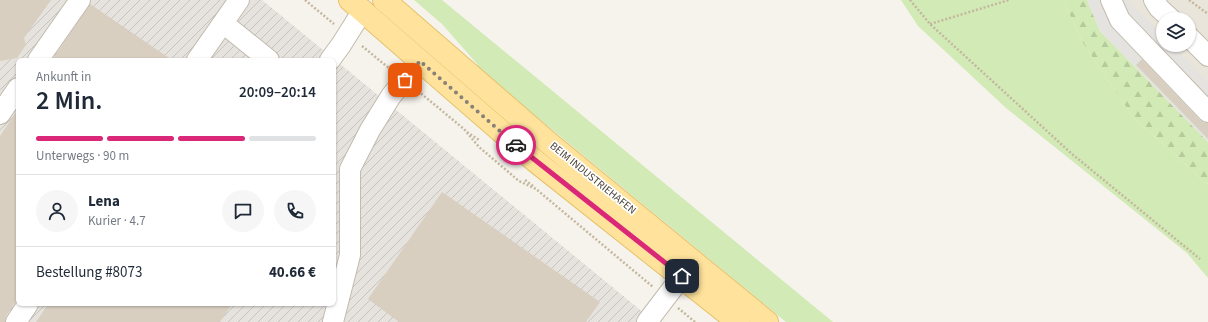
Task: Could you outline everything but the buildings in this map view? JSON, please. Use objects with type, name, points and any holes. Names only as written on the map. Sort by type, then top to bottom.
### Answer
[{"type":"main road","name":"BEIM INDUSTRIEHAFEN","points":[[384,0],[550,144],[767,322]]},
{"type":"main road","name":"BEIM INDUSTRIEHAFEN","points":[[356,5],[534,160],[738,322]]},
{"type":"street","points":[[39,58],[80,0]]},
{"type":"street","points":[[198,58],[239,0]]},
{"type":"street","points":[[1111,0],[1120,20],[1208,112]]},
{"type":"street","points":[[1154,0],[1164,12]]},
{"type":"street","points":[[331,58],[348,35],[356,5]]},
{"type":"street","points":[[223,23],[267,58]]},
{"type":"street","points":[[1196,44],[1208,56]]},
{"type":"street","points":[[333,322],[350,255],[350,169],[370,130],[391,96],[420,61]]},
{"type":"street","points":[[0,114],[16,91]]},
{"type":"street","points":[[647,322],[682,276]]},
{"type":"street","points":[[16,322],[27,306]]},
{"type":"path","points":[[305,0],[479,140]]},
{"type":"path","points":[[910,0],[930,24],[1072,154],[1200,259]]},
{"type":"path","points":[[930,24],[1009,0]]},
{"type":"path","points":[[1189,0],[1208,14]]},
{"type":"path","points":[[464,129],[479,147],[519,181],[536,190]]},
{"type":"path","points":[[525,180],[694,322]]},
{"type":"shaded area","points":[[0,0],[262,0],[333,58],[16,58],[16,306],[336,306],[336,61],[655,322],[0,322]]},
{"type":"shaded area","points":[[1087,0],[1208,0],[1208,142]]},
{"type":"shaded area","points":[[1087,0],[1131,0],[1134,6],[1156,29],[1156,52],[1179,52],[1208,82],[1208,142],[1100,31]]},
{"type":"green space","points":[[414,0],[442,0],[833,322],[786,322],[476,67],[478,65],[442,24]]},
{"type":"green space","points":[[901,0],[1063,0],[1083,43],[1133,117],[1208,185],[1208,278],[1187,253],[1006,108],[918,26]]},
{"type":"green space","points":[[1063,0],[1087,0],[1100,31],[1208,142],[1208,185],[1133,117],[1083,43]]},
{"type":"way so far","points":[[405,80],[420,61],[516,145]]},
{"type":"route","points":[[516,145],[682,276]]}]
